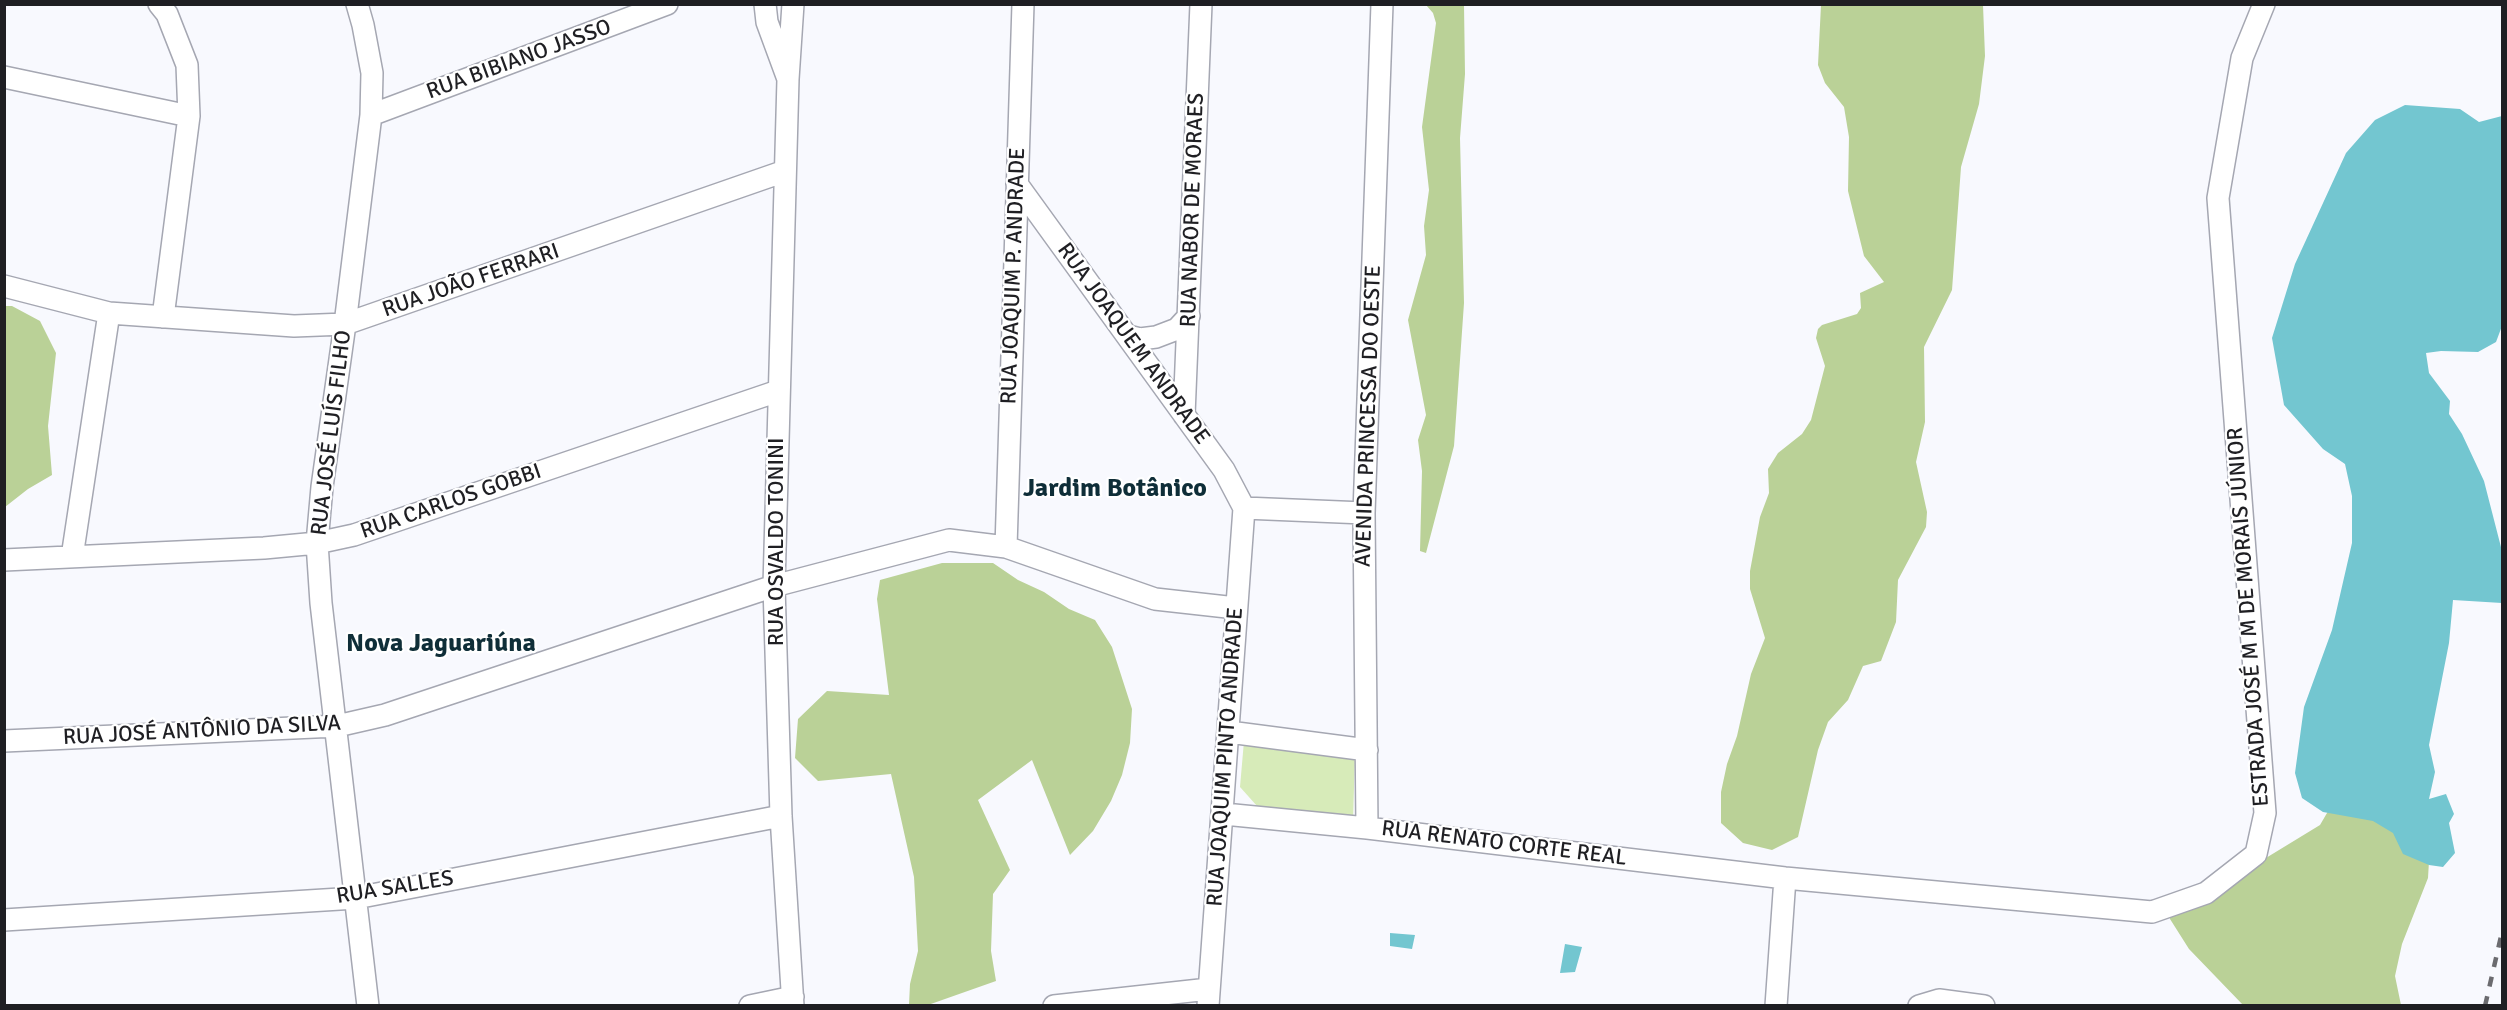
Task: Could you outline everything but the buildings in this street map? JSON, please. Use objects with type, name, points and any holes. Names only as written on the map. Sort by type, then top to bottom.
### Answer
[{"type":"street","points":[[159,4],[167,14],[187,65],[189,116],[163,317]]},
{"type":"street","name":"RUA JOSÉ LUÍS FILHO","points":[[357,4],[372,73],[371,115],[322,487],[317,543],[321,603],[368,1005]]},
{"type":"street","name":"RUA BIBIANO JASSO","points":[[371,115],[667,4]]},
{"type":"street","name":"RUA OSVALDO TONINI","points":[[765,4],[767,22],[788,79]]},
{"type":"street","name":"RUA OSVALDO TONINI","points":[[793,4],[788,79],[774,586],[780,816],[793,1001]]},
{"type":"street","name":"RUA JOAQUIM P. ANDRADE","points":[[1006,546],[1023,4]]},
{"type":"street","name":"RUA NABOR DE MORAES","points":[[1184,416],[1201,4]]},
{"type":"street","name":"AVENIDA PRINCESSA DO OESTE","points":[[1366,828],[1364,513],[1382,4]]},
{"type":"street","name":"ESTRADA JOSÉ M M DE MORAIS JÚNIOR","points":[[1785,878],[2152,912],[2206,893],[2256,854],[2265,813],[2218,198],[2242,58],[2264,4]]},
{"type":"street","points":[[4,77],[189,116]]},
{"type":"street","name":"RUA JOÃO FERRARI","points":[[4,286],[109,313],[294,326],[345,324],[785,171]]},
{"type":"street","name":"RUA JOAQUEM ANDRADE","points":[[1017,184],[1224,470],[1244,508]]},
{"type":"street","points":[[72,557],[109,313]]},
{"type":"street","points":[[1128,336],[1140,339],[1156,338],[1177,329],[1189,316]]},
{"type":"street","name":"RUA CARLOS GOBBI","points":[[4,560],[264,548],[317,543],[354,535],[778,391]]},
{"type":"street","points":[[1244,508],[1364,513]]},
{"type":"street","name":"RUA JOAQUIM PINTO ANDRADE","points":[[1209,997],[1224,814],[1244,508]]},
{"type":"street","name":"RUA JOSÉ ANTÔNIO DA SILVA","points":[[4,741],[337,726],[385,715],[774,586],[949,540],[1006,546],[1155,599],[1236,608]]},
{"type":"street","points":[[1229,732],[1366,750]]},
{"type":"street","name":"RUA RENATO CORTE REAL","points":[[1224,814],[1366,828],[1785,878]]},
{"type":"street","name":"RUA SALLES","points":[[4,920],[356,898],[780,816]]},
{"type":"street","points":[[1776,1005],[1785,878]]},
{"type":"street","points":[[1054,1005],[1209,997]]},
{"type":"street","points":[[1919,1005],[1939,1000],[1984,1005]]},
{"type":"street","points":[[750,1005],[793,1001]]},
{"type":"green space","points":[[1426,5],[1464,5],[1465,74],[1460,138],[1464,303],[1454,446],[1426,553],[1420,551],[1422,471],[1418,440],[1426,415],[1408,320],[1426,255],[1424,226],[1429,190],[1422,127],[1436,23],[1433,13]]},
{"type":"green space","points":[[1821,5],[1983,5],[1985,56],[1979,104],[1961,167],[1952,290],[1924,347],[1925,422],[1916,462],[1927,512],[1926,527],[1898,580],[1896,622],[1881,661],[1863,666],[1848,700],[1828,722],[1818,750],[1798,837],[1772,850],[1743,843],[1721,823],[1721,792],[1727,764],[1737,736],[1751,674],[1765,638],[1750,589],[1750,571],[1760,517],[1769,493],[1768,469],[1778,453],[1802,434],[1811,420],[1825,366],[1816,338],[1818,329],[1822,325],[1857,314],[1861,308],[1860,293],[1884,282],[1864,256],[1848,191],[1849,137],[1844,107],[1825,83],[1818,65]]},
{"type":"green space","points":[[5,306],[12,306],[40,321],[56,353],[48,426],[52,475],[28,489],[5,507]]},
{"type":"green space","points":[[942,563],[993,563],[1069,609],[1095,620],[1112,647],[1132,709],[1130,743],[1122,775],[1111,801],[1093,831],[1070,855],[1032,760],[978,800],[1010,870],[993,894],[991,951],[996,981],[928,1005],[909,1005],[910,984],[918,951],[914,877],[891,774],[818,781],[795,758],[798,719],[827,691],[889,695],[877,599],[880,580]]},
{"type":"green space","points":[[1244,741],[1355,753],[1353,821],[1257,806],[1240,787]]},
{"type":"green space","points":[[2334,801],[2430,844],[2428,878],[2402,944],[2395,976],[2401,1005],[2243,1005],[2189,949],[2170,919],[2169,905],[2220,886],[2320,825]]},
{"type":"water","points":[[2405,105],[2460,109],[2479,122],[2502,116],[2502,326],[2496,342],[2478,352],[2426,353],[2429,373],[2450,401],[2449,414],[2462,434],[2484,481],[2502,551],[2502,603],[2453,600],[2449,643],[2429,745],[2435,772],[2429,799],[2446,794],[2454,814],[2449,823],[2455,853],[2443,867],[2429,865],[2403,854],[2393,833],[2373,821],[2323,812],[2302,798],[2295,773],[2304,707],[2332,630],[2352,543],[2352,496],[2345,464],[2323,449],[2284,405],[2272,338],[2295,264],[2346,153],[2375,120]]},
{"type":"water","points":[[1390,933],[1415,935],[1412,949],[1390,946]]},
{"type":"water","points":[[1565,944],[1582,947],[1575,972],[1560,973]]},
{"type":"railway","points":[[2485,1006],[2502,932]]},
{"type":"district","name":"Jardim Botânico","points":[[1115,489]]},
{"type":"district","name":"Nova Jaguariúna","points":[[441,644]]}]
